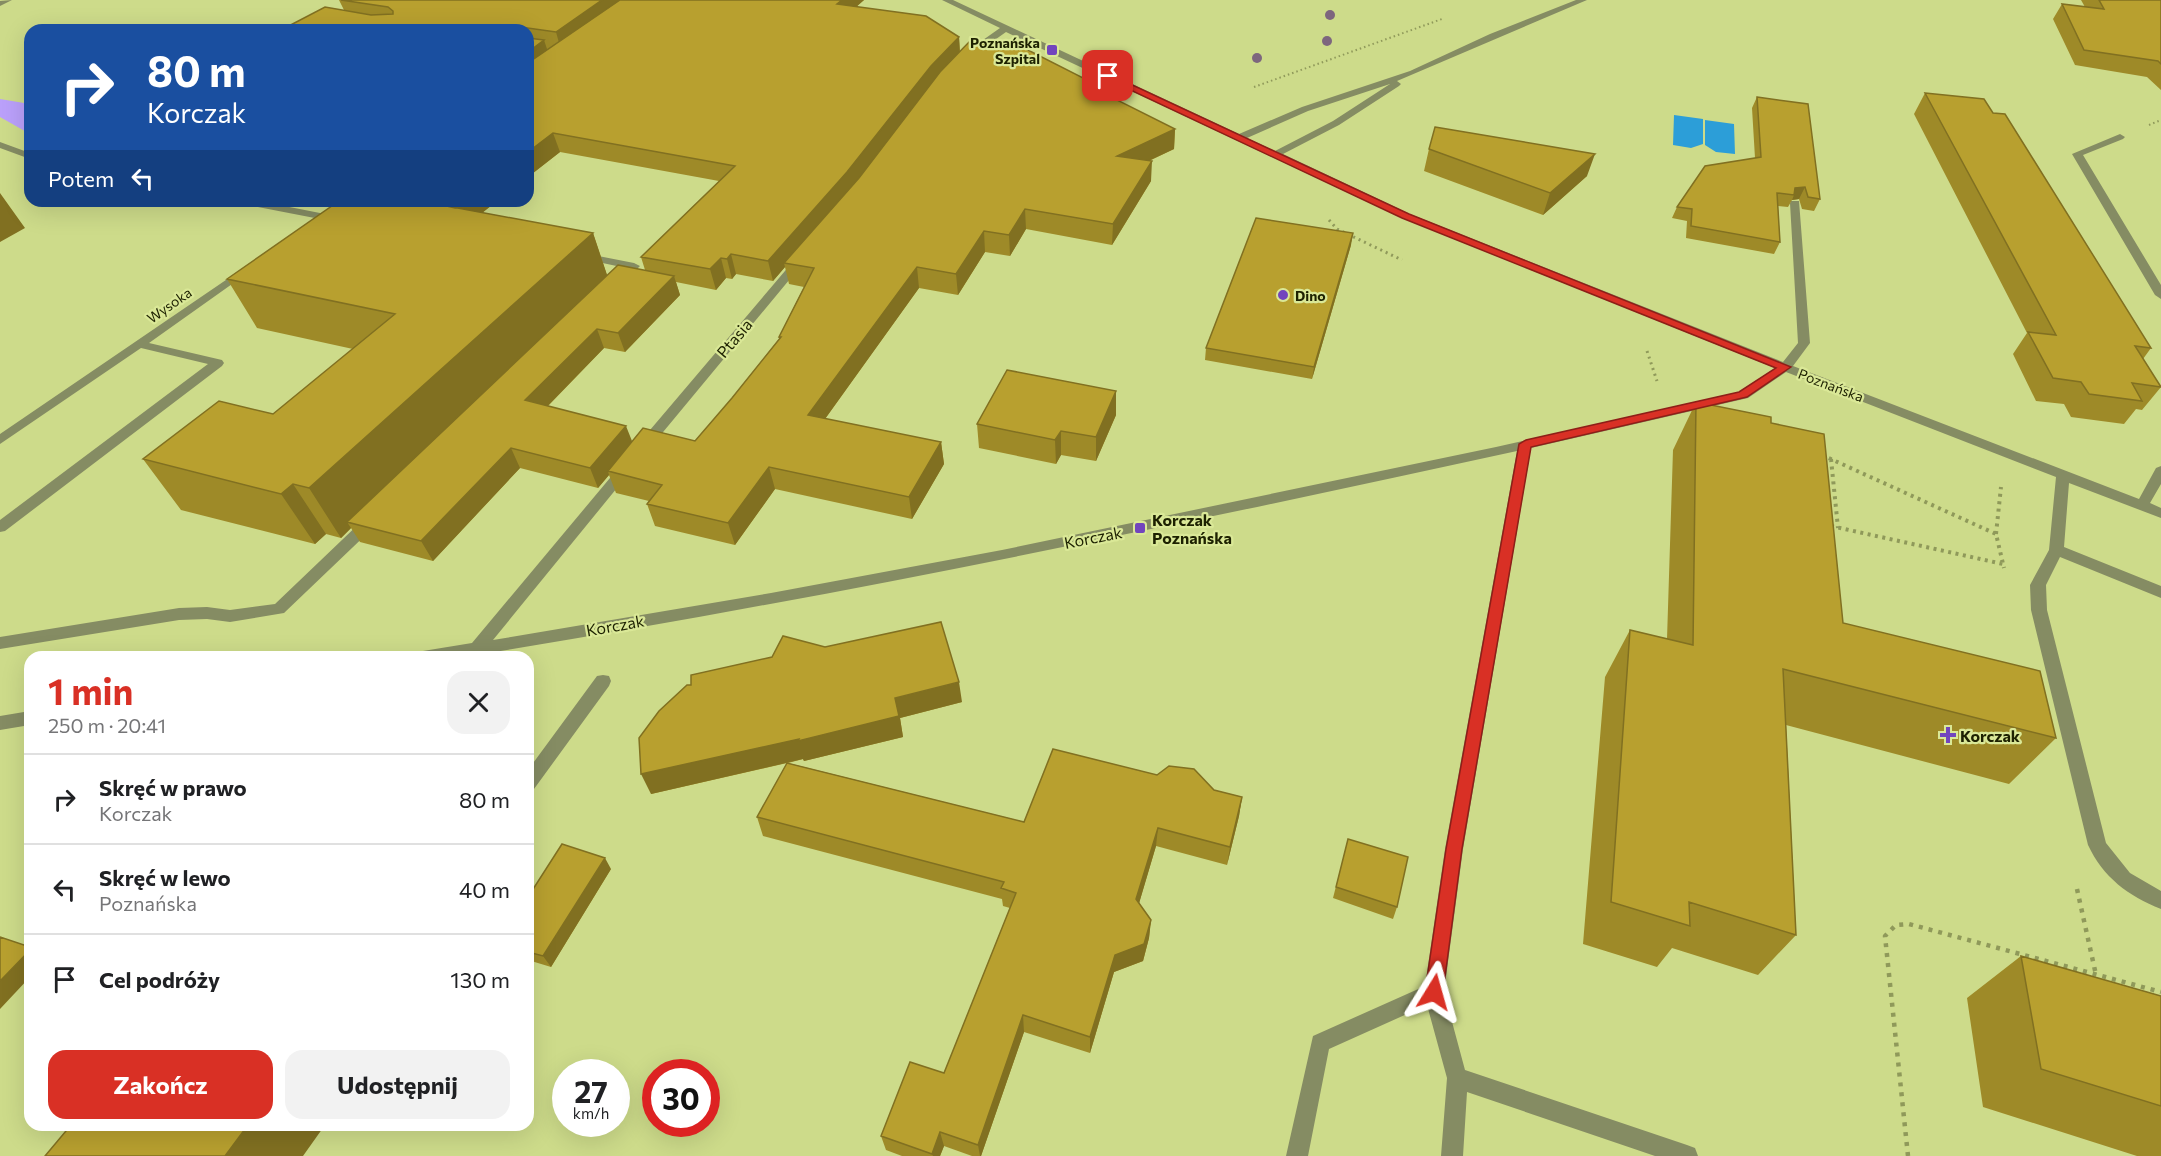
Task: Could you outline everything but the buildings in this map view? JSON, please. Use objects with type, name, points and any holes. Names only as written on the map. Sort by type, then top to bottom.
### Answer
[{"type":"street","points":[[0,4],[8,0]]},
{"type":"street","name":"Poznańska","points":[[946,0],[1406,216],[2161,513]]},
{"type":"street","points":[[1238,138],[1305,109],[1413,72],[1583,0]]},
{"type":"street","points":[[957,66],[988,39],[1006,28]]},
{"type":"street","points":[[1274,154],[1336,123],[1413,72]]},
{"type":"street","points":[[2120,137],[2077,154],[2161,295]]},
{"type":"street","points":[[0,145],[24,154]]},
{"type":"street","name":"Korczak","points":[[484,651],[974,561],[1140,528],[1743,395],[1785,367],[1804,343],[1795,203]]},
{"type":"street","points":[[274,207],[325,217]]},
{"type":"street","points":[[305,230],[340,210]]},
{"type":"street","name":"Ptasia","points":[[475,651],[806,252]]},
{"type":"street","points":[[575,255],[634,266],[609,291]]},
{"type":"street","name":"Wysoka","points":[[0,440],[256,262]]},
{"type":"street","points":[[0,527],[219,363],[139,344]]},
{"type":"street","points":[[1452,1156],[1457,1078],[1434,992],[1454,849],[1526,444]]},
{"type":"street","points":[[2142,506],[2161,471]]},
{"type":"street","points":[[2063,475],[2056,550],[2038,585],[2039,610],[2097,845],[2119,877],[2141,892],[2161,900]]},
{"type":"street","points":[[0,643],[179,614],[207,613],[230,616],[279,609],[381,510]]},
{"type":"street","points":[[2056,550],[2161,592]]},
{"type":"street","points":[[534,776],[603,681]]},
{"type":"street","points":[[0,723],[24,719]]},
{"type":"street","points":[[1297,1156],[1320,1043],[1434,992]]},
{"type":"street","points":[[1457,1078],[1688,1156]]},
{"type":"path","points":[[1254,87],[1451,15]]},
{"type":"path","points":[[1322,212],[1337,230],[1402,260]]},
{"type":"path","points":[[1645,343],[1657,383]]},
{"type":"path","points":[[1820,455],[1996,534]]},
{"type":"path","points":[[1831,459],[1838,528]]},
{"type":"path","points":[[2001,479],[1996,534],[2006,575]]},
{"type":"path","points":[[1828,526],[2003,564]]},
{"type":"path","points":[[2076,883],[2096,975]]},
{"type":"path","points":[[1908,1156],[1885,936],[1896,925],[1909,924],[2161,992]]},
{"type":"shaded area","points":[[0,99],[24,103],[24,131],[0,117]]},
{"type":"water","points":[[1674,115],[1703,119],[1703,144],[1691,148],[1673,145]]},
{"type":"water","points":[[1705,120],[1734,124],[1735,154],[1716,152],[1705,145]]},
{"type":"place","name":"Poznańska Szpital","points":[[1052,50]]},
{"type":"place","name":"Dino","points":[[1283,295]]},
{"type":"place","name":"Korczak Poznańska","points":[[1140,528]]},
{"type":"place","name":"Korczak","points":[[1948,735]]},
{"type":"route","points":[[1108,76],[1406,216],[1785,367],[1743,395],[1526,444],[1454,849],[1434,992]]}]
